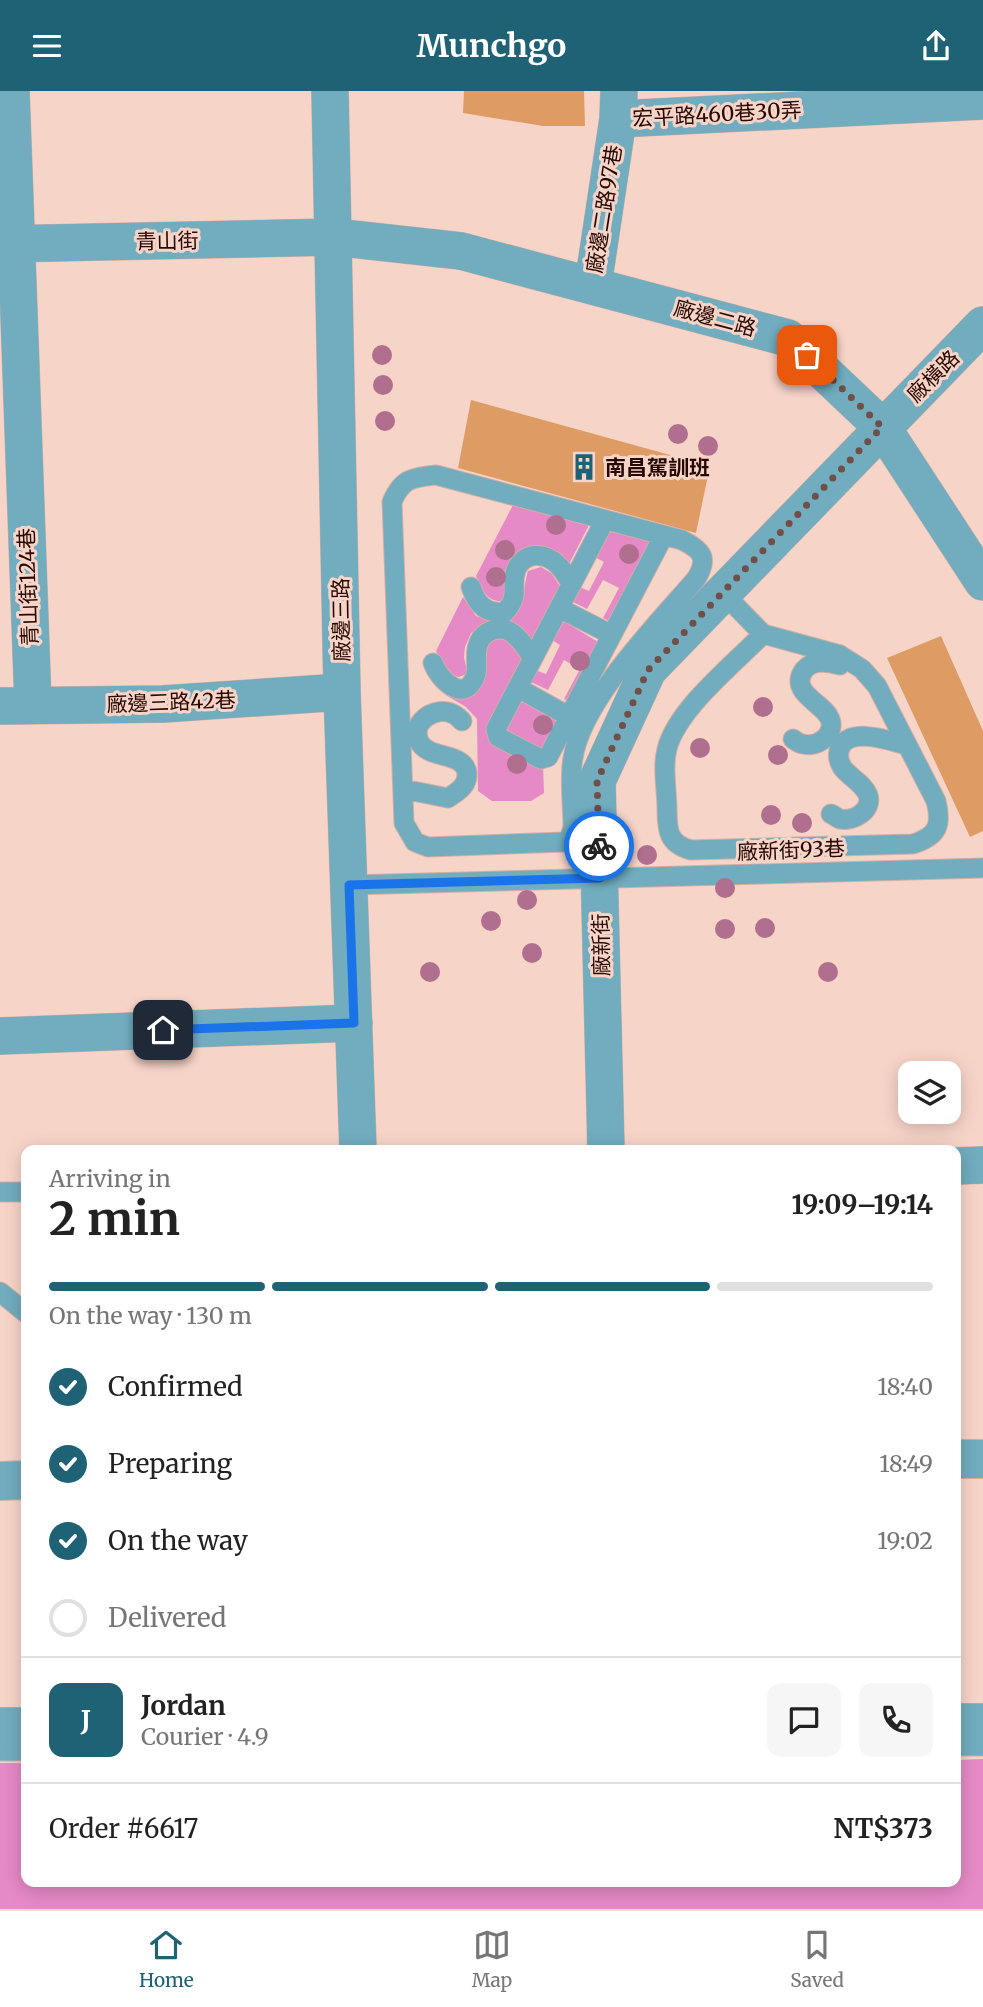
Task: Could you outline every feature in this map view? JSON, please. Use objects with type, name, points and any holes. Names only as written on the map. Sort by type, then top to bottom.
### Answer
[{"type":"street","name":"青山街124巷","points":[[11,91],[7,244],[16,706]]},
{"type":"street","name":"廠邊三路","points":[[330,91],[342,692],[358,1145]]},
{"type":"street","name":"宏平路460巷30弄","points":[[619,105],[983,101]]},
{"type":"street","name":"廠邊二路97巷","points":[[593,285],[619,105]]},
{"type":"street","name":"青山街","points":[[7,244],[334,237]]},
{"type":"street","name":"廠邊二路","points":[[334,237],[461,251],[788,338],[882,427],[983,582]]},
{"type":"street","name":"廠橫路","points":[[882,427],[983,325]]},
{"type":"street","name":"廠新街","points":[[606,1145],[597,781],[648,670],[712,580],[882,427]]},
{"type":"street","name":"廠邊三路42巷","points":[[16,706],[163,704],[342,692]]},
{"type":"street","points":[[0,1035],[354,1023]]},
{"type":"street","points":[[961,1166],[983,1165]]},
{"type":"street","points":[[961,1459],[983,1459]]},
{"type":"street","points":[[0,1481],[21,1480]]},
{"type":"street","points":[[961,1722],[983,1722]]},
{"type":"street","points":[[0,1726],[21,1725]]},
{"type":"lane","points":[[712,580],[696,579],[615,674],[584,724],[572,760],[573,827],[570,837],[564,842],[472,846],[428,847],[415,842],[404,823],[392,502],[397,490],[412,478],[436,475],[682,540],[695,547],[702,556],[712,580],[763,634],[840,655],[862,669],[877,686],[938,808],[937,829],[928,839],[914,844],[691,850],[680,847],[671,839],[667,825],[666,751],[675,729],[690,708],[763,634]]},
{"type":"lane","points":[[605,520],[496,729],[498,737],[541,759],[548,757],[570,717],[664,535]]},
{"type":"lane","points":[[471,587],[475,599],[484,609],[495,613],[505,611],[515,597],[514,578],[520,562],[527,556],[538,555],[549,558],[558,565],[571,583]]},
{"type":"lane","points":[[559,608],[612,635]]},
{"type":"lane","points":[[433,663],[437,674],[446,684],[457,689],[467,687],[477,672],[476,654],[482,636],[489,630],[501,628],[512,632],[533,658]]},
{"type":"lane","points":[[793,739],[803,744],[816,744],[827,737],[831,728],[830,719],[801,687],[800,678],[806,668],[814,663],[827,662],[862,669]]},
{"type":"lane","points":[[517,688],[570,717]]},
{"type":"lane","points":[[403,789],[448,798],[460,791],[466,782],[467,771],[461,763],[429,751],[417,738],[418,727],[423,719],[434,713],[443,711],[462,721]]},
{"type":"lane","points":[[831,814],[841,819],[854,818],[864,812],[869,803],[867,793],[843,769],[839,761],[838,752],[843,743],[851,737],[864,736],[908,745]]},
{"type":"lane","name":"廠新街93巷","points":[[349,885],[983,868]]},
{"type":"lane","points":[[0,1192],[21,1192]]},
{"type":"lane","points":[[0,1292],[21,1309]]},
{"type":"lane","points":[[961,1746],[983,1746]]},
{"type":"lane","points":[[0,1751],[21,1751]]},
{"type":"shaded area","points":[[513,505],[588,523],[588,527],[568,566],[541,547],[530,546],[520,551],[512,559],[508,569],[502,601],[497,601],[486,594],[476,576]]},
{"type":"shaded area","points":[[608,527],[658,537],[613,623],[603,618],[619,588],[603,580],[587,609],[569,600],[577,586],[589,591],[604,562],[593,556]]},
{"type":"shaded area","points":[[541,567],[551,573],[560,586],[532,640],[522,628],[508,619],[522,601],[528,571]]},
{"type":"shaded area","points":[[463,597],[476,616],[490,620],[471,633],[465,647],[467,671],[465,675],[458,677],[447,672],[436,651]]},
{"type":"shaded area","points":[[562,620],[598,642],[568,701],[564,699],[580,669],[564,660],[548,690],[529,681],[535,670],[546,674],[560,645],[552,640]]},
{"type":"shaded area","points":[[493,637],[509,639],[523,660],[488,731],[543,765],[544,793],[531,801],[492,801],[478,791],[477,719],[466,707],[444,694],[455,696]]},
{"type":"shaded area","points":[[519,698],[559,716],[545,752],[504,735]]},
{"type":"shaded area","points":[[983,1759],[983,1909],[0,1909],[0,1763],[21,1763],[21,1887],[961,1887],[961,1760]]},
{"type":"building","points":[[464,91],[584,91],[585,126],[543,126],[463,113]]},
{"type":"building","name":"南昌駕訓班","points":[[471,400],[710,466],[696,533],[458,468]]},
{"type":"building","points":[[941,636],[983,731],[983,831],[970,837],[887,658]]},
{"type":"way so far","points":[[599,846],[597,781],[648,670],[882,427],[807,355]]},
{"type":"place","name":"南昌駕訓班","points":[[584,467]]},
{"type":"route","points":[[163,1030],[354,1023],[349,885],[600,878],[599,846]]}]
